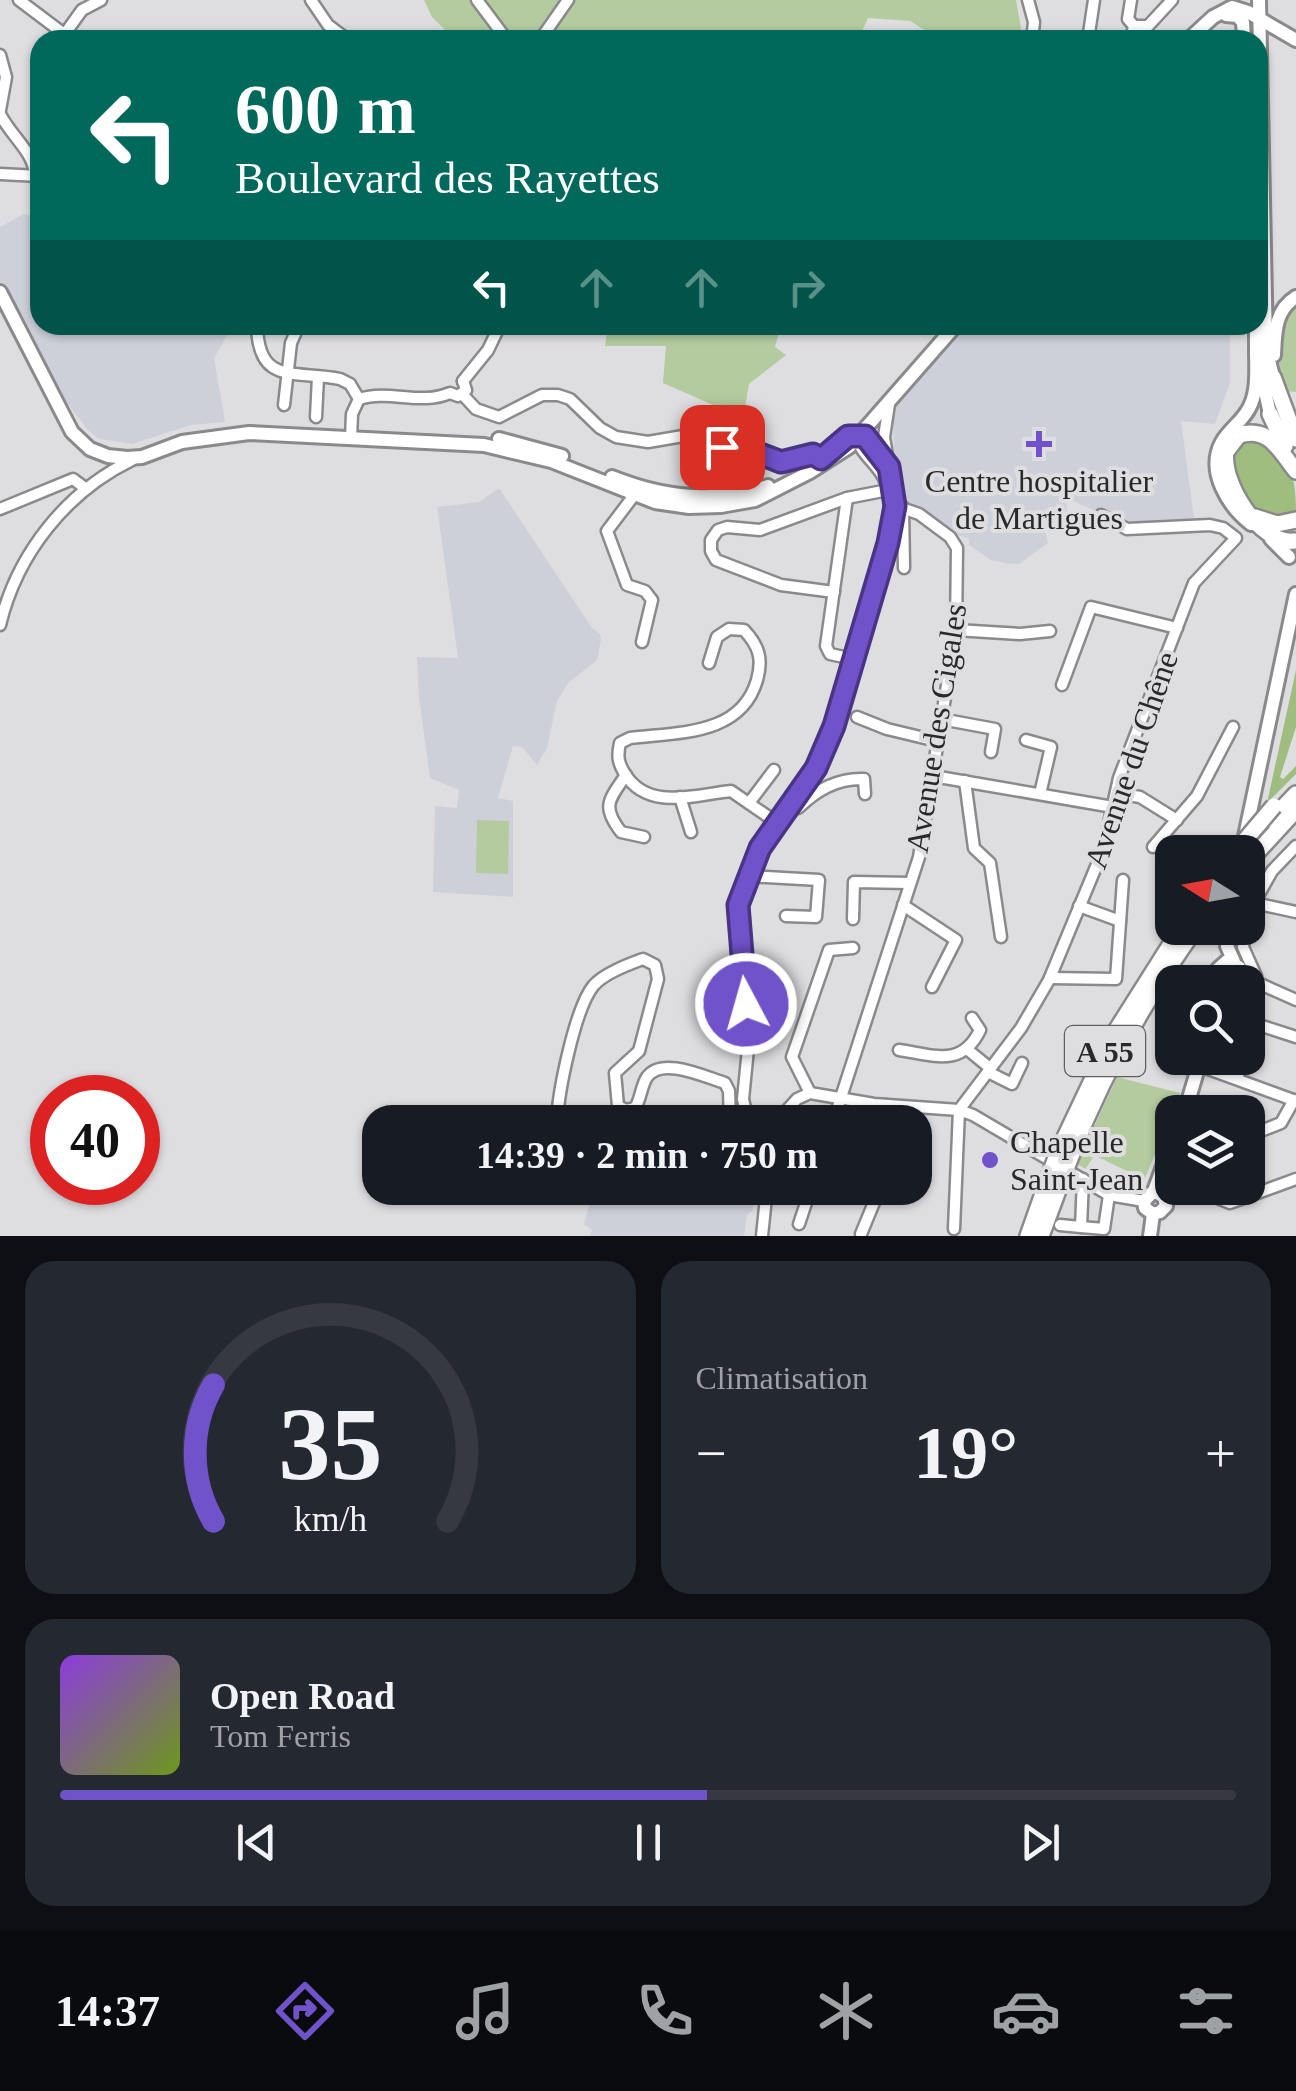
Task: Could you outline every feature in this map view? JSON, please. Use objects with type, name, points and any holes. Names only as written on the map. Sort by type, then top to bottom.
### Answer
[{"type":"highway","points":[[1273,377],[1296,439]]},
{"type":"highway","points":[[1270,414],[1296,469]]},
{"type":"highway","points":[[1294,555],[1247,512],[1231,487],[1225,468],[1226,452],[1235,438],[1250,432],[1267,436],[1296,469]]},
{"type":"highway","points":[[1247,512],[1277,524],[1296,520]]},
{"type":"highway","points":[[1255,835],[1296,782]]},
{"type":"highway","points":[[1273,813],[1296,794]]},
{"type":"highway","points":[[1265,842],[1296,810]]},
{"type":"highway","name":"A 55","points":[[1028,1236],[1114,1034],[1169,945]]},
{"type":"highway","name":"A 55","points":[[1065,1153],[1122,1048],[1186,945]]},
{"type":"highway","name":"A 55","points":[[1040,1236],[1057,1174]]},
{"type":"main road","points":[[1196,30],[1209,14],[1231,0]]},
{"type":"main road","points":[[1200,30],[1226,8],[1296,31]]},
{"type":"main road","points":[[1201,30],[1226,14],[1243,22],[1255,15]]},
{"type":"main road","points":[[1255,15],[1296,40]]},
{"type":"main road","points":[[0,292],[63,415],[80,441],[104,454],[136,458],[182,442],[232,435],[351,434]]},
{"type":"main road","points":[[1273,377],[1278,317],[1295,298]]},
{"type":"main road","points":[[63,415],[97,445],[122,451],[192,432],[246,426],[497,447],[689,507],[721,506],[755,500],[810,472],[855,436],[938,335]]},
{"type":"main road","points":[[884,401],[947,335]]},
{"type":"main road","points":[[1256,335],[1252,402],[1220,446],[1217,472],[1239,514],[1294,555]]},
{"type":"main road","points":[[1266,335],[1273,377]]},
{"type":"main road","points":[[1256,350],[1270,414]]},
{"type":"main road","points":[[637,492],[694,498],[730,495],[779,482],[855,436]]},
{"type":"main road","points":[[1245,835],[1296,594]]},
{"type":"main road","points":[[1245,835],[1296,626]]},
{"type":"main road","points":[[1149,1196],[1164,1197],[1166,1206],[1153,1214],[1144,1208],[1149,1196],[1155,1182]]},
{"type":"main road","points":[[1150,1236],[1153,1214]]},
{"type":"street","points":[[20,0],[59,30]]},
{"type":"street","points":[[72,30],[82,10],[101,0]]},
{"type":"street","points":[[311,0],[335,30]]},
{"type":"street","points":[[477,0],[499,30]]},
{"type":"street","points":[[547,30],[568,0]]},
{"type":"street","points":[[1028,0],[1033,30]]},
{"type":"street","points":[[1090,30],[1094,0]]},
{"type":"street","points":[[1130,0],[1128,19],[1134,26],[1148,26],[1172,0]]},
{"type":"street","points":[[1133,30],[1134,26]]},
{"type":"street","points":[[0,55],[6,77],[0,112],[6,128],[30,155]]},
{"type":"street","points":[[0,174],[30,176]]},
{"type":"street","points":[[258,335],[262,360],[273,370],[334,378],[350,384],[360,398]]},
{"type":"street","points":[[284,405],[295,335]]},
{"type":"street","points":[[495,335],[463,381],[452,381],[456,394],[484,413],[499,417],[542,396],[558,395],[570,399],[600,428],[616,437],[648,442],[682,436],[710,448],[742,447],[781,462],[813,454],[821,459]]},
{"type":"street","points":[[316,417],[318,377]]},
{"type":"street","points":[[360,398],[423,400],[456,394]]},
{"type":"street","points":[[351,434],[352,414],[360,398]]},
{"type":"street","points":[[884,401],[891,489]]},
{"type":"street","points":[[79,432],[104,454],[135,454],[165,441]]},
{"type":"street","points":[[855,436],[870,440],[889,467]]},
{"type":"street","points":[[855,436],[891,489],[904,568]]},
{"type":"street","points":[[104,454],[106,472]]},
{"type":"street","points":[[89,484],[104,454]]},
{"type":"street","points":[[755,500],[800,482],[838,457],[850,454],[872,459]]},
{"type":"street","points":[[1,615],[20,569],[71,500],[106,472],[136,458]]},
{"type":"street","points":[[0,509],[73,479],[89,484]]},
{"type":"street","points":[[834,592],[781,585],[716,560],[711,540],[718,530],[727,527],[760,530],[848,498],[891,489]]},
{"type":"street","points":[[637,492],[612,521],[608,537],[627,585],[645,591],[652,600],[642,642]]},
{"type":"street","points":[[848,498],[827,651],[853,659]]},
{"type":"street","points":[[744,1105],[749,1040],[737,912],[760,848],[811,777],[822,754],[845,694],[896,505]]},
{"type":"street","name":"Avenue des Cigales","points":[[838,1105],[925,832],[956,630],[958,548],[928,520],[896,505]]},
{"type":"street","name":"Avenue du Chêne","points":[[959,1110],[1021,1028],[1050,978],[1102,850],[1140,718],[1194,583],[1236,538],[1210,525],[1127,529],[1101,514]]},
{"type":"street","points":[[1062,685],[1091,607],[1177,628]]},
{"type":"street","points":[[709,663],[717,637],[729,629],[744,630],[757,644],[761,666],[754,692],[740,711],[706,728],[630,738],[620,743],[617,757],[636,790],[658,799],[730,791],[776,822]]},
{"type":"street","points":[[956,630],[1020,634],[1050,631]]},
{"type":"street","points":[[857,717],[887,729],[938,740]]},
{"type":"street","points":[[941,719],[995,729],[991,752]]},
{"type":"street","points":[[1153,847],[1197,796],[1232,727]]},
{"type":"street","points":[[1026,740],[1051,746],[1040,794]]},
{"type":"street","points":[[748,803],[774,770]]},
{"type":"street","points":[[626,775],[608,804],[609,816],[621,832],[644,837]]},
{"type":"street","points":[[933,776],[1113,807]]},
{"type":"street","points":[[788,805],[798,808],[843,778],[864,779],[865,794]]},
{"type":"street","points":[[965,781],[974,848],[990,863],[1001,937]]},
{"type":"street","points":[[1116,792],[1140,797],[1177,820]]},
{"type":"street","points":[[680,797],[692,832]]},
{"type":"street","points":[[1265,883],[1296,846]]},
{"type":"street","points":[[748,876],[818,880],[816,917],[786,916]]},
{"type":"street","points":[[1050,978],[1116,979],[1123,880]]},
{"type":"street","points":[[853,919],[854,882],[910,883]]},
{"type":"street","points":[[903,905],[956,940],[932,988]]},
{"type":"street","points":[[1265,905],[1296,912]]},
{"type":"street","points":[[1080,906],[1120,921]]},
{"type":"street","points":[[810,1093],[792,1057],[829,950],[853,948]]},
{"type":"street","points":[[558,1105],[586,998],[600,980],[642,959],[655,965],[658,978],[639,1051],[615,1073],[618,1105]]},
{"type":"street","points":[[1265,988],[1296,1000]]},
{"type":"street","points":[[898,1050],[948,1057],[968,1050],[980,1030],[972,1018]]},
{"type":"street","points":[[1265,1027],[1296,1036]]},
{"type":"street","points":[[968,1050],[1012,1084],[1022,1063]]},
{"type":"street","points":[[636,1105],[650,1074],[659,1068],[725,1083],[729,1105]]},
{"type":"street","points":[[1230,1075],[1295,1101],[1280,1123],[1265,1129]]},
{"type":"street","points":[[792,1105],[810,1093],[959,1110],[1108,1196],[1149,1196]]},
{"type":"street","points":[[954,1229],[959,1110]]},
{"type":"street","points":[[1081,1226],[1084,1179]]},
{"type":"street","points":[[1265,1191],[1296,1180]]},
{"type":"street","points":[[1060,1225],[1104,1228],[1108,1196]]},
{"type":"street","points":[[762,1236],[765,1205]]},
{"type":"street","points":[[799,1224],[805,1205]]},
{"type":"street","points":[[861,1234],[873,1205]]},
{"type":"shaded area","points":[[24,214],[30,216],[30,335],[227,335],[214,358],[225,422],[191,425],[132,444],[99,439],[89,431],[64,399],[0,282],[0,227]]},
{"type":"shaded area","name":"Centre hospitalier de Martigues","points":[[955,335],[1230,335],[1230,383],[1215,424],[1181,421],[1195,526],[1125,524],[1066,498],[1068,529],[1045,530],[1048,543],[1019,564],[991,560],[969,545],[969,538],[949,533],[923,512],[902,502],[891,460],[892,408]]},
{"type":"shaded area","points":[[499,488],[601,639],[597,660],[568,683],[557,701],[547,748],[537,765],[522,747],[513,746],[498,798],[513,801],[513,897],[433,892],[435,806],[457,808],[459,790],[430,778],[419,697],[417,657],[458,658],[437,507],[479,502]]},
{"type":"shaded area","points":[[589,1205],[753,1205],[747,1215],[744,1236],[590,1236],[592,1230],[584,1224]]},
{"type":"green space","points":[[424,0],[1016,0],[1021,28],[925,30],[910,21],[868,18],[863,30],[445,30],[432,17]]},
{"type":"green space","points":[[1296,305],[1296,392],[1283,391],[1279,357],[1283,323]]},
{"type":"green space","points":[[607,335],[778,335],[775,347],[786,355],[749,384],[743,418],[663,383],[666,346],[605,346]]},
{"type":"green space","points":[[1257,438],[1289,470],[1295,488],[1296,514],[1267,515],[1256,509],[1241,490],[1233,450],[1243,440]]},
{"type":"green space","points":[[1296,670],[1296,727],[1280,777],[1283,779],[1296,766],[1296,774],[1267,803]]},
{"type":"green space","points":[[477,820],[509,821],[508,874],[476,873]]},
{"type":"green space","points":[[1117,1077],[1180,1093],[1155,1095],[1155,1154],[1143,1183],[1131,1194],[1124,1190],[1131,1173],[1094,1155],[1086,1169],[1077,1164]]},
{"type":"place","name":"Centre hospitalier de Martigues","points":[[1039,444]]},
{"type":"place","name":"Chapelle Saint-Jean","points":[[990,1160]]},
{"type":"route","points":[[722,447],[742,447],[781,462],[813,454],[821,459],[848,436],[865,436],[889,467],[895,506],[888,543],[834,726],[811,777],[760,848],[738,905],[746,1004]]}]
